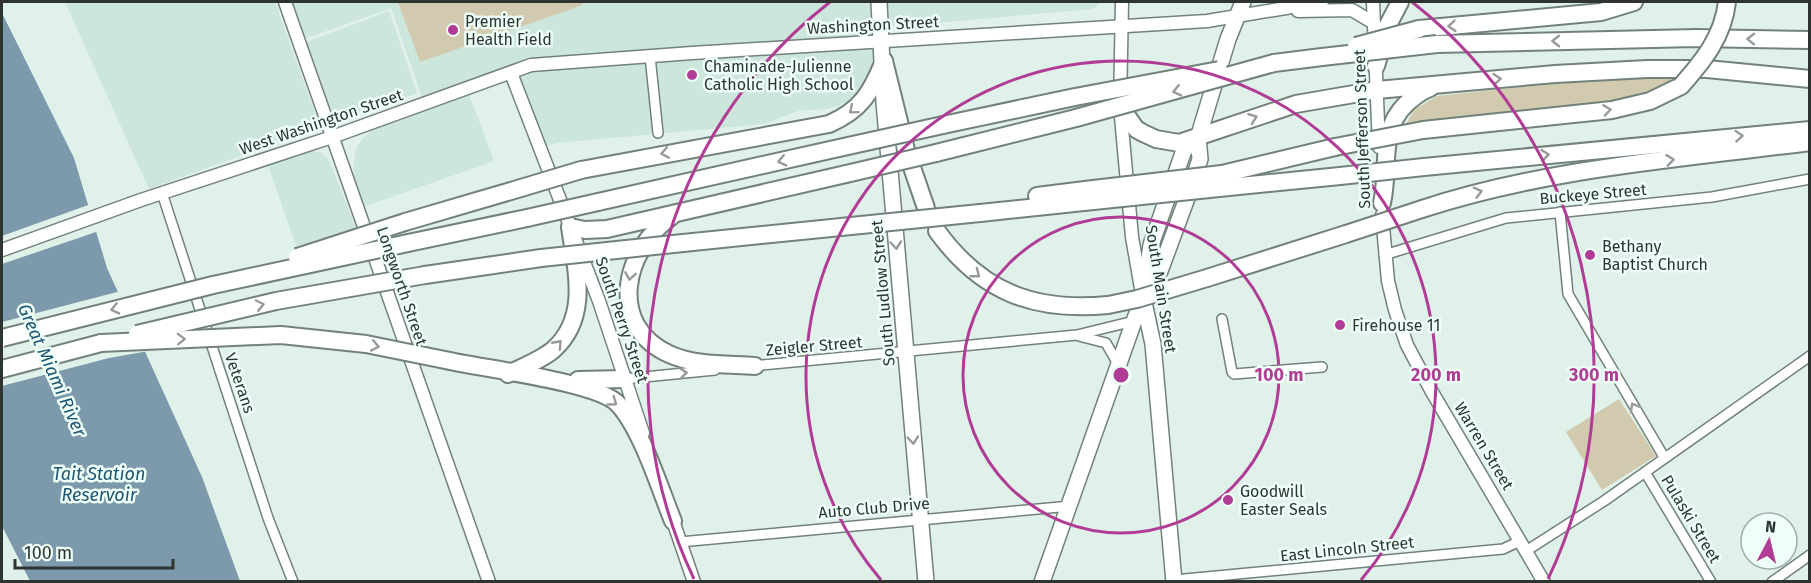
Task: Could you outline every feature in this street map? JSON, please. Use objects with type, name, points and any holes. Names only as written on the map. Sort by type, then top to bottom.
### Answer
[{"type":"highway","points":[[1376,66],[1388,25],[1400,2]]},
{"type":"highway","points":[[1322,57],[1390,35],[1419,29],[1601,12],[1634,2]]},
{"type":"highway","points":[[1220,181],[1335,147],[1423,130],[1612,110],[1650,101],[1681,86],[1710,52],[1724,20],[1727,2]]},
{"type":"highway","points":[[2,338],[213,285],[527,218],[1075,96],[1274,63],[1437,44],[1696,38],[1809,40]]},
{"type":"highway","points":[[213,285],[405,222],[581,170],[829,124],[858,108],[884,61]]},
{"type":"highway","points":[[884,61],[906,150],[926,208]]},
{"type":"highway","points":[[508,374],[552,351],[569,330],[576,315],[579,291],[570,227],[600,230],[676,214],[1076,118],[1274,63]]},
{"type":"highway","points":[[1120,106],[1136,129],[1156,139],[1179,143],[1296,104],[1377,90],[1566,73],[1657,69],[1707,69],[1809,79]]},
{"type":"highway","points":[[1382,203],[1386,188],[1386,148],[1390,127],[1398,114],[1413,98],[1425,89],[1439,85]]},
{"type":"highway","points":[[2,369],[255,306],[425,275],[541,258],[984,213],[1084,196],[1220,181],[1340,176],[1809,130]]},
{"type":"highway","points":[[938,231],[965,265],[986,282],[1007,293],[1055,305],[1108,305],[1137,299],[1207,278],[1422,209],[1530,180],[1809,142]]},
{"type":"highway","points":[[676,214],[650,235],[632,264],[628,295],[635,322],[651,343],[670,355],[703,362],[755,366]]},
{"type":"highway","points":[[101,343],[281,335],[366,344],[587,388],[617,402],[634,428],[673,520]]},
{"type":"highway","points":[[538,378],[624,380]]},
{"type":"main road","name":"South Ludlow Street","points":[[879,2],[884,61],[884,102],[926,582]]},
{"type":"main road","points":[[1042,582],[1055,552],[1134,321],[1143,298],[1160,271],[1190,190],[1200,159],[1198,138],[1240,9]]},
{"type":"main road","name":"South Main Street","points":[[1143,298],[1153,344],[1174,581]]},
{"type":"main road","points":[[1048,582],[1055,552]]},
{"type":"street","name":"Longworth Street","points":[[285,2],[489,582]]},
{"type":"street","name":"South Main Street","points":[[1122,2],[1120,106],[1132,237],[1143,298]]},
{"type":"street","points":[[1282,10],[1322,2]]},
{"type":"street","name":"South Jefferson Street","points":[[1373,2],[1384,255]]},
{"type":"street","name":"Washington Street","points":[[511,73],[531,66],[651,56],[1208,21],[1240,9],[1282,10]]},
{"type":"street","points":[[1282,10],[1310,12],[1346,9],[1374,23]]},
{"type":"street","points":[[651,56],[658,133]]},
{"type":"street","name":"West Washington Street","points":[[2,250],[511,73]]},
{"type":"street","name":"South Perry Street","points":[[511,73],[570,227],[694,582]]},
{"type":"street","name":"Buckeye Street","points":[[1384,255],[1485,222],[1518,216],[1712,197],[1809,179]]},
{"type":"street","name":"Veterans","points":[[162,193],[268,518],[293,582]]},
{"type":"street","name":"Pulaski Street","points":[[1560,212],[1568,294],[1664,457]]},
{"type":"street","name":"Warren Street","points":[[1384,255],[1395,310],[1412,356],[1544,582]]},
{"type":"street","points":[[1222,319],[1234,374],[1322,367]]},
{"type":"street","name":"Zeigler Street","points":[[624,380],[1077,335],[1134,321]]},
{"type":"street","name":"Zeigler Street","points":[[1077,335],[1106,343],[1119,366]]},
{"type":"street","name":"East Lincoln Street","points":[[1174,581],[1523,546],[1645,472],[1809,356]]},
{"type":"street","name":"Pulaski Street","points":[[1645,472],[1711,582]]},
{"type":"street","name":"Auto Club Drive","points":[[681,542],[1071,506]]},
{"type":"street","points":[[1772,582],[1809,555]]},
{"type":"shaded area","points":[[65,2],[275,2],[320,127],[149,189]]},
{"type":"shaded area","name":"Chaminade-Julienne Catholic High School","points":[[285,2],[879,2],[884,61],[857,94],[839,106],[798,111],[764,124],[557,143],[540,148],[511,73],[424,103],[391,8],[299,41]]},
{"type":"shaded area","name":"Premier Health Field","points":[[398,2],[582,2],[583,5],[420,62]]},
{"type":"shaded area","points":[[888,2],[1101,2],[1093,9],[890,27]]},
{"type":"shaded area","points":[[389,11],[417,93],[359,114],[346,116],[336,113],[328,105],[306,42]]},
{"type":"shaded area","points":[[1637,78],[1672,79],[1653,90],[1610,101],[1406,124],[1414,110],[1437,96],[1569,82]]},
{"type":"shaded area","points":[[469,94],[494,161],[363,207],[353,178],[356,148],[365,136],[380,126]]},
{"type":"shaded area","points":[[313,151],[322,153],[329,160],[356,228],[296,246],[268,165]]},
{"type":"shaded area","points":[[1619,399],[1656,456],[1602,490],[1566,432]]},
{"type":"water","name":"Tait Station Reservoir","points":[[2,13],[74,158],[107,268],[202,477],[240,581],[30,581],[2,526]]},
{"type":"pier","points":[[91,204],[99,231],[2,264],[2,236]]},
{"type":"pier","points":[[121,291],[149,351],[109,358],[2,386],[2,322]]},
{"type":"place","name":"Premier Health Field","points":[[453,30]]},
{"type":"place","name":"Chaminade-Julienne Catholic High School","points":[[692,75]]},
{"type":"place","name":"Bethany Baptist Church","points":[[1590,255]]},
{"type":"place","name":"Firehouse 11","points":[[1340,325]]},
{"type":"place","name":"Goodwill Easter Seals","points":[[1228,500]]},
{"type":"water label","name":"Great Miami River","points":[[52,370]]}]
